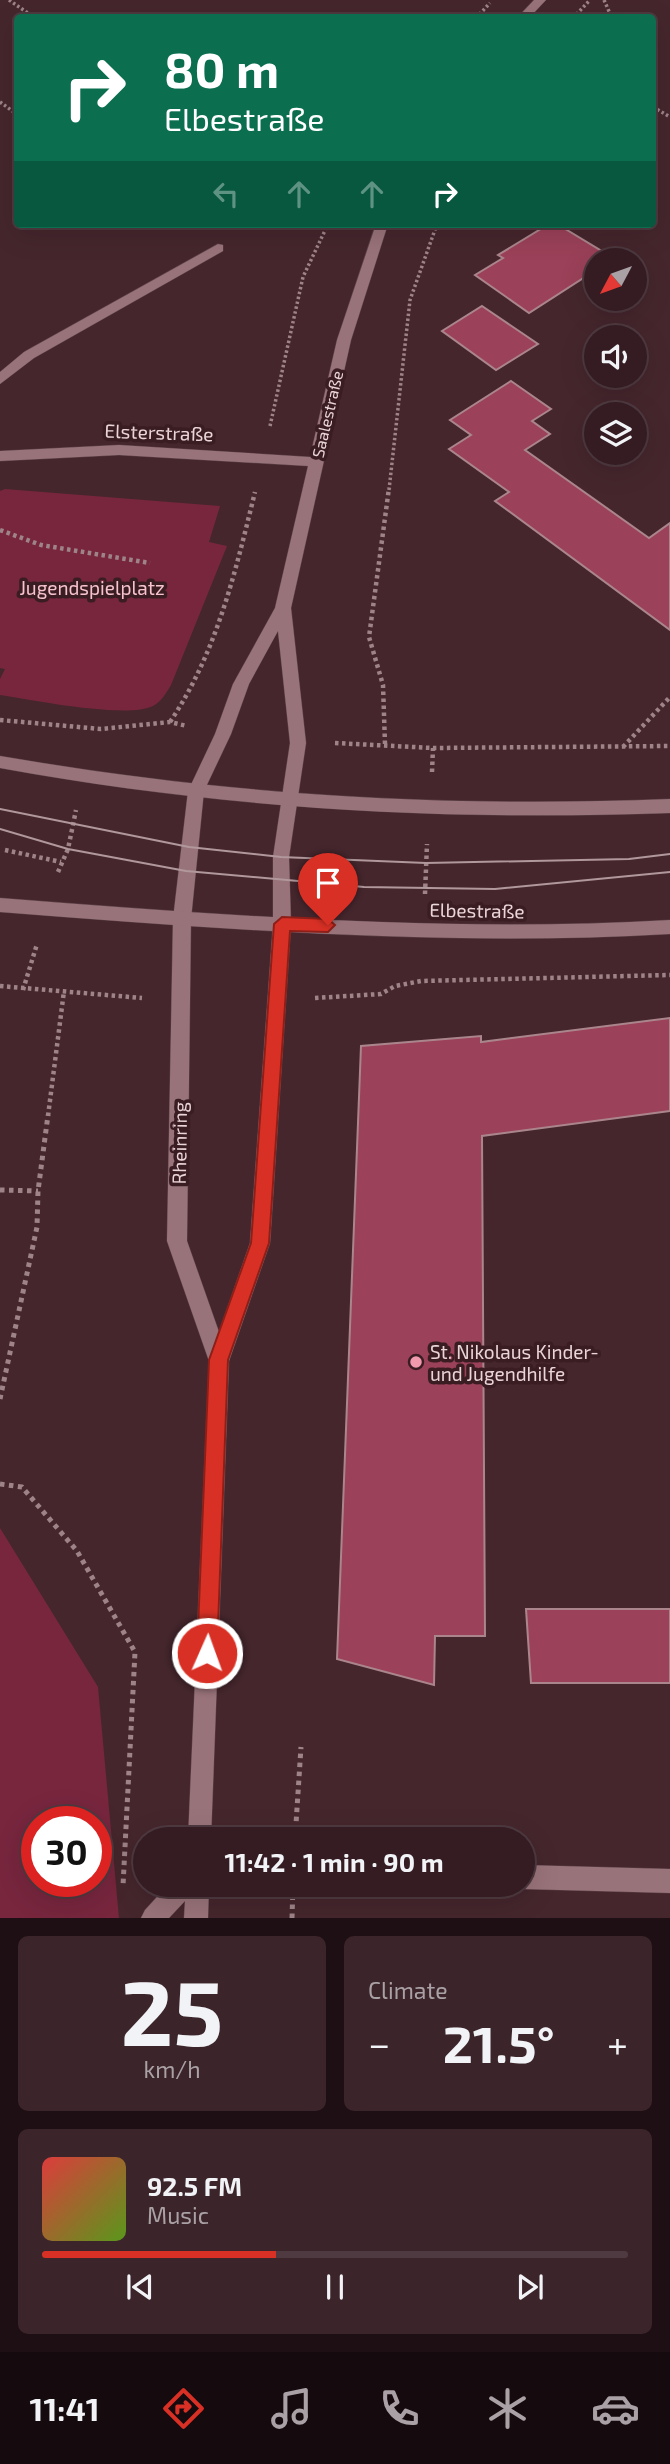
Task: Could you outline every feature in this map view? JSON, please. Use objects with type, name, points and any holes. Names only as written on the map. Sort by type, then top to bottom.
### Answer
[{"type":"street","points":[[526,14],[540,0]]},
{"type":"street","name":"Saalestraße","points":[[196,791],[223,734],[241,684],[284,608],[344,340],[381,228]]},
{"type":"street","points":[[0,379],[29,355],[218,248]]},
{"type":"street","name":"Elsterstraße","points":[[0,456],[50,450],[148,448],[316,462]]},
{"type":"street","name":"Saalestraße","points":[[284,608],[299,743],[289,802]]},
{"type":"street","points":[[0,762],[86,777],[289,802],[429,809],[564,811],[670,806]]},
{"type":"street","points":[[182,919],[196,791]]},
{"type":"street","points":[[282,924],[281,857],[289,802]]},
{"type":"street","name":"Elbestraße","points":[[0,905],[182,919],[424,930],[520,933],[670,927]]},
{"type":"street","name":"Rheinring","points":[[182,919],[177,1241],[219,1360]]},
{"type":"street","name":"Rheinring","points":[[200,1827],[219,1360],[260,1243],[282,924]]},
{"type":"street","points":[[535,1877],[670,1881]]},
{"type":"street","points":[[153,1918],[173,1897]]},
{"type":"street","points":[[196,1918],[197,1897]]},
{"type":"path","points":[[9,0],[29,14]]},
{"type":"path","points":[[480,14],[494,0]]},
{"type":"path","points":[[577,14],[590,0]]},
{"type":"path","points":[[385,744],[383,685],[369,637],[397,431],[410,300],[436,228]]},
{"type":"path","points":[[0,530],[41,545],[150,563]]},
{"type":"path","points":[[624,747],[670,697]]},
{"type":"path","points":[[0,720],[101,729],[170,722],[223,734]]},
{"type":"path","points":[[23,990],[61,862],[68,849],[101,729]]},
{"type":"path","points":[[299,743],[385,744],[433,748],[670,746]]},
{"type":"path","points":[[421,981],[433,748]]},
{"type":"path","points":[[5,850],[61,862]]},
{"type":"path","points":[[277,1000],[381,995],[396,986],[421,981],[670,975]]},
{"type":"path","points":[[0,986],[181,1001]]},
{"type":"path","points":[[0,1399],[37,1227],[38,1191],[64,991]]},
{"type":"path","points":[[0,1190],[38,1191]]},
{"type":"path","points":[[0,1484],[22,1487],[77,1551],[135,1652],[123,1891]]},
{"type":"path","points":[[296,1827],[301,1747]]},
{"type":"path","points":[[292,1918],[293,1897]]},
{"type":"green space","name":"Jugendspielplatz","points":[[5,489],[220,506],[209,542],[227,546],[171,685],[156,704],[140,709],[102,710],[0,695],[0,679],[5,669],[0,668],[0,491]]},
{"type":"green space","points":[[0,1528],[98,1687],[109,1806],[21,1806],[21,1897],[112,1897],[112,1841],[119,1918],[0,1918]]},
{"type":"building","points":[[542,228],[564,228],[597,248],[584,248],[584,278],[529,313],[475,275],[503,258],[498,255]]},
{"type":"building","points":[[482,306],[538,344],[496,370],[442,331]]},
{"type":"building","points":[[511,381],[551,409],[532,421],[550,434],[525,450],[649,538],[670,523],[670,630],[495,501],[509,492],[449,449],[471,435],[450,420]]},
{"type":"building","name":"St. Nikolaus Kinder- und Jugendhilfe","points":[[670,1018],[670,1111],[482,1136],[485,1636],[435,1636],[434,1685],[337,1659],[361,1046],[481,1036],[481,1042]]},
{"type":"building","points":[[526,1609],[670,1609],[670,1683],[531,1683]]},
{"type":"tram line","points":[[0,809],[189,847],[281,857],[426,863],[629,859],[670,854]]},
{"type":"tram line","points":[[0,829],[68,849],[186,871],[364,887],[495,889],[670,872]]},
{"type":"place","name":"St. Nikolaus Kinder- und Jugendhilfe","points":[[416,1362]]},
{"type":"route","points":[[207,1653],[219,1360],[260,1243],[282,924],[328,925]]}]
